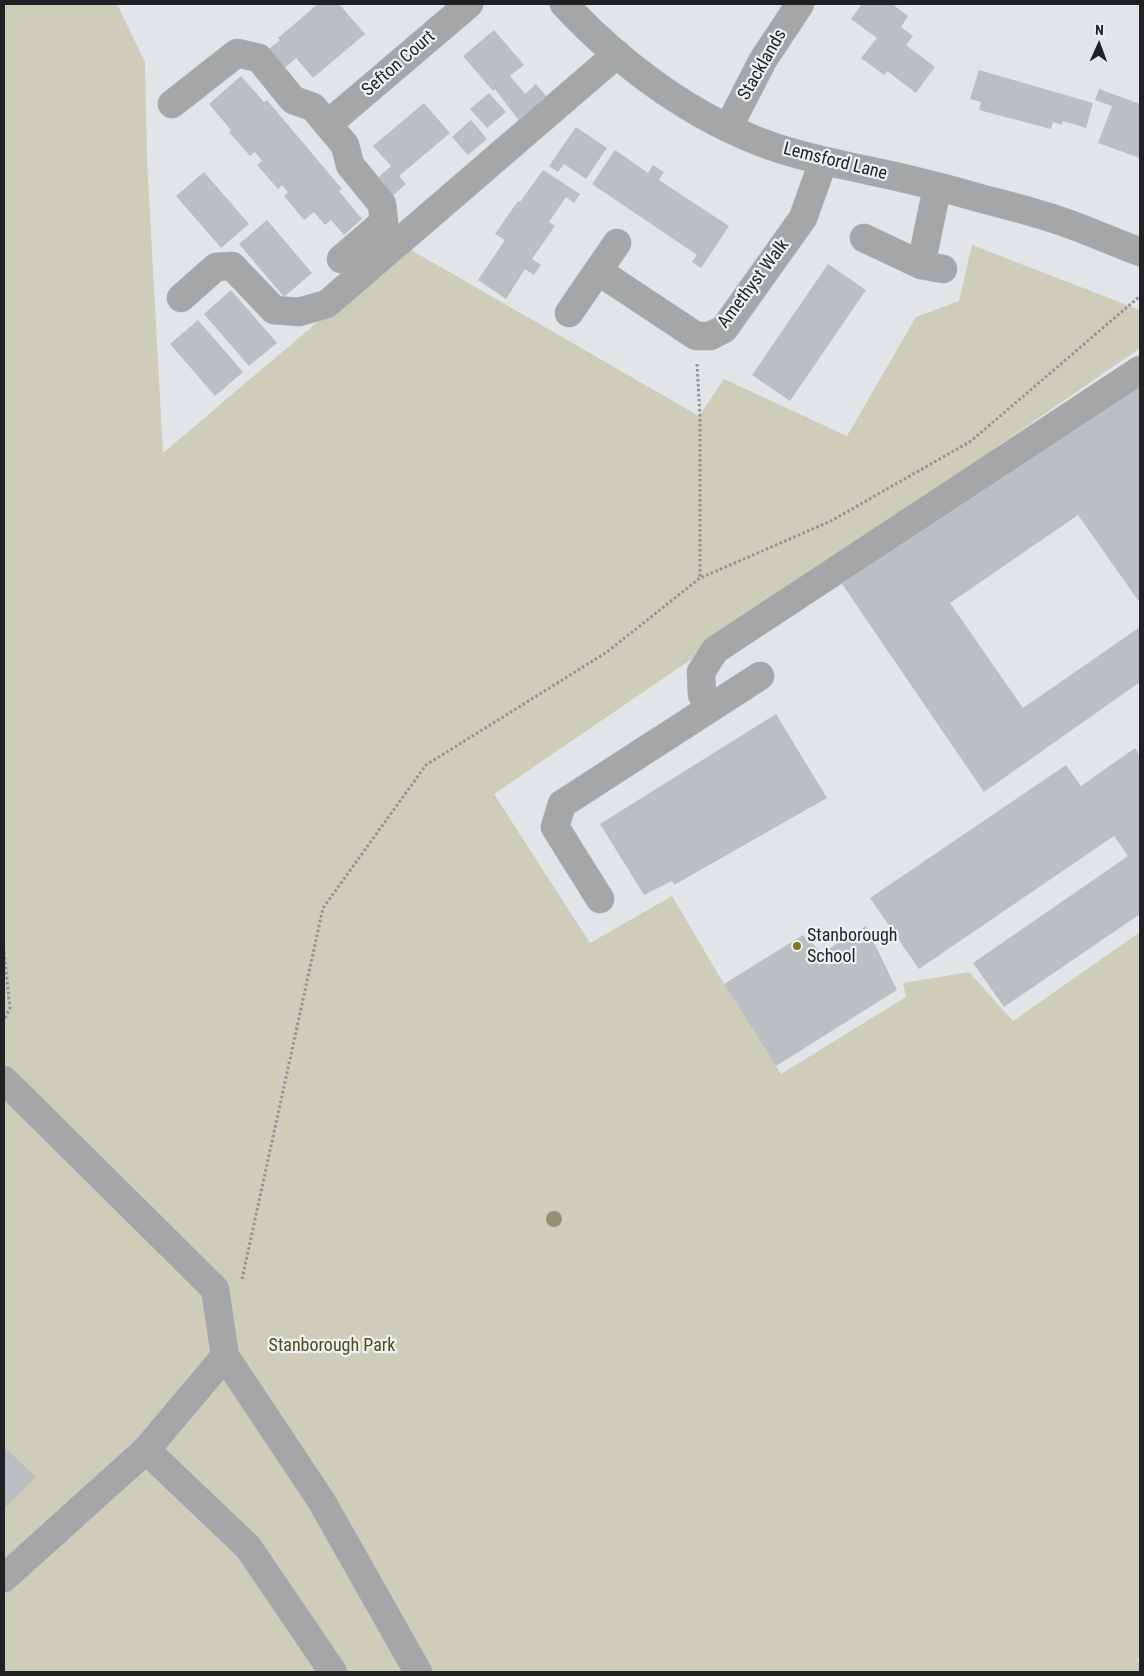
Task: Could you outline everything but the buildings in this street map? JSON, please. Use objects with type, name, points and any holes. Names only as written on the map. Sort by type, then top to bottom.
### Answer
[{"type":"street","name":"Sefton Court","points":[[328,124],[469,4]]},
{"type":"street","name":"Lemsford Lane","points":[[564,4],[617,54],[679,100],[728,128],[770,146],[823,162],[867,170],[983,198],[1076,226],[1140,252]]},
{"type":"street","name":"Stacklands","points":[[728,128],[763,60],[800,4]]},
{"type":"street","points":[[172,104],[237,53],[259,58],[293,100],[313,107],[345,144],[350,165],[382,204],[384,222],[341,258]]},
{"type":"street","points":[[181,298],[216,267],[232,266],[274,310],[299,312],[327,304],[617,54]]},
{"type":"street","name":"Amethyst Walk","points":[[598,270],[696,336],[710,336],[724,329],[803,218],[823,162]]},
{"type":"street","points":[[864,238],[932,267],[937,188]]},
{"type":"street","points":[[569,313],[617,242]]},
{"type":"street","points":[[710,707],[702,695],[701,672],[715,650],[1140,370]]},
{"type":"street","points":[[600,899],[554,827],[562,804],[760,676]]},
{"type":"street","points":[[4,1080],[215,1289],[225,1356],[322,1502],[418,1672]]},
{"type":"street","points":[[4,1578],[146,1450],[225,1356]]},
{"type":"street","points":[[146,1450],[248,1547],[333,1672]]},
{"type":"path","points":[[696,336],[700,416],[700,578]]},
{"type":"path","points":[[4,952],[10,1008],[4,1020]]},
{"type":"green space","name":"Stanborough Park","points":[[4,4],[117,4],[145,62],[147,159],[163,453],[406,247],[699,416],[724,379],[847,436],[916,317],[959,301],[972,245],[1140,310],[1140,348],[868,536],[838,559],[494,794],[590,943],[672,896],[724,984],[781,1074],[906,997],[903,983],[969,972],[1013,1021],[1140,932],[1140,1656],[1137,1661],[1140,1663],[1140,1672],[4,1672]]},
{"type":"place","name":"Stanborough School","points":[[797,946]]}]
